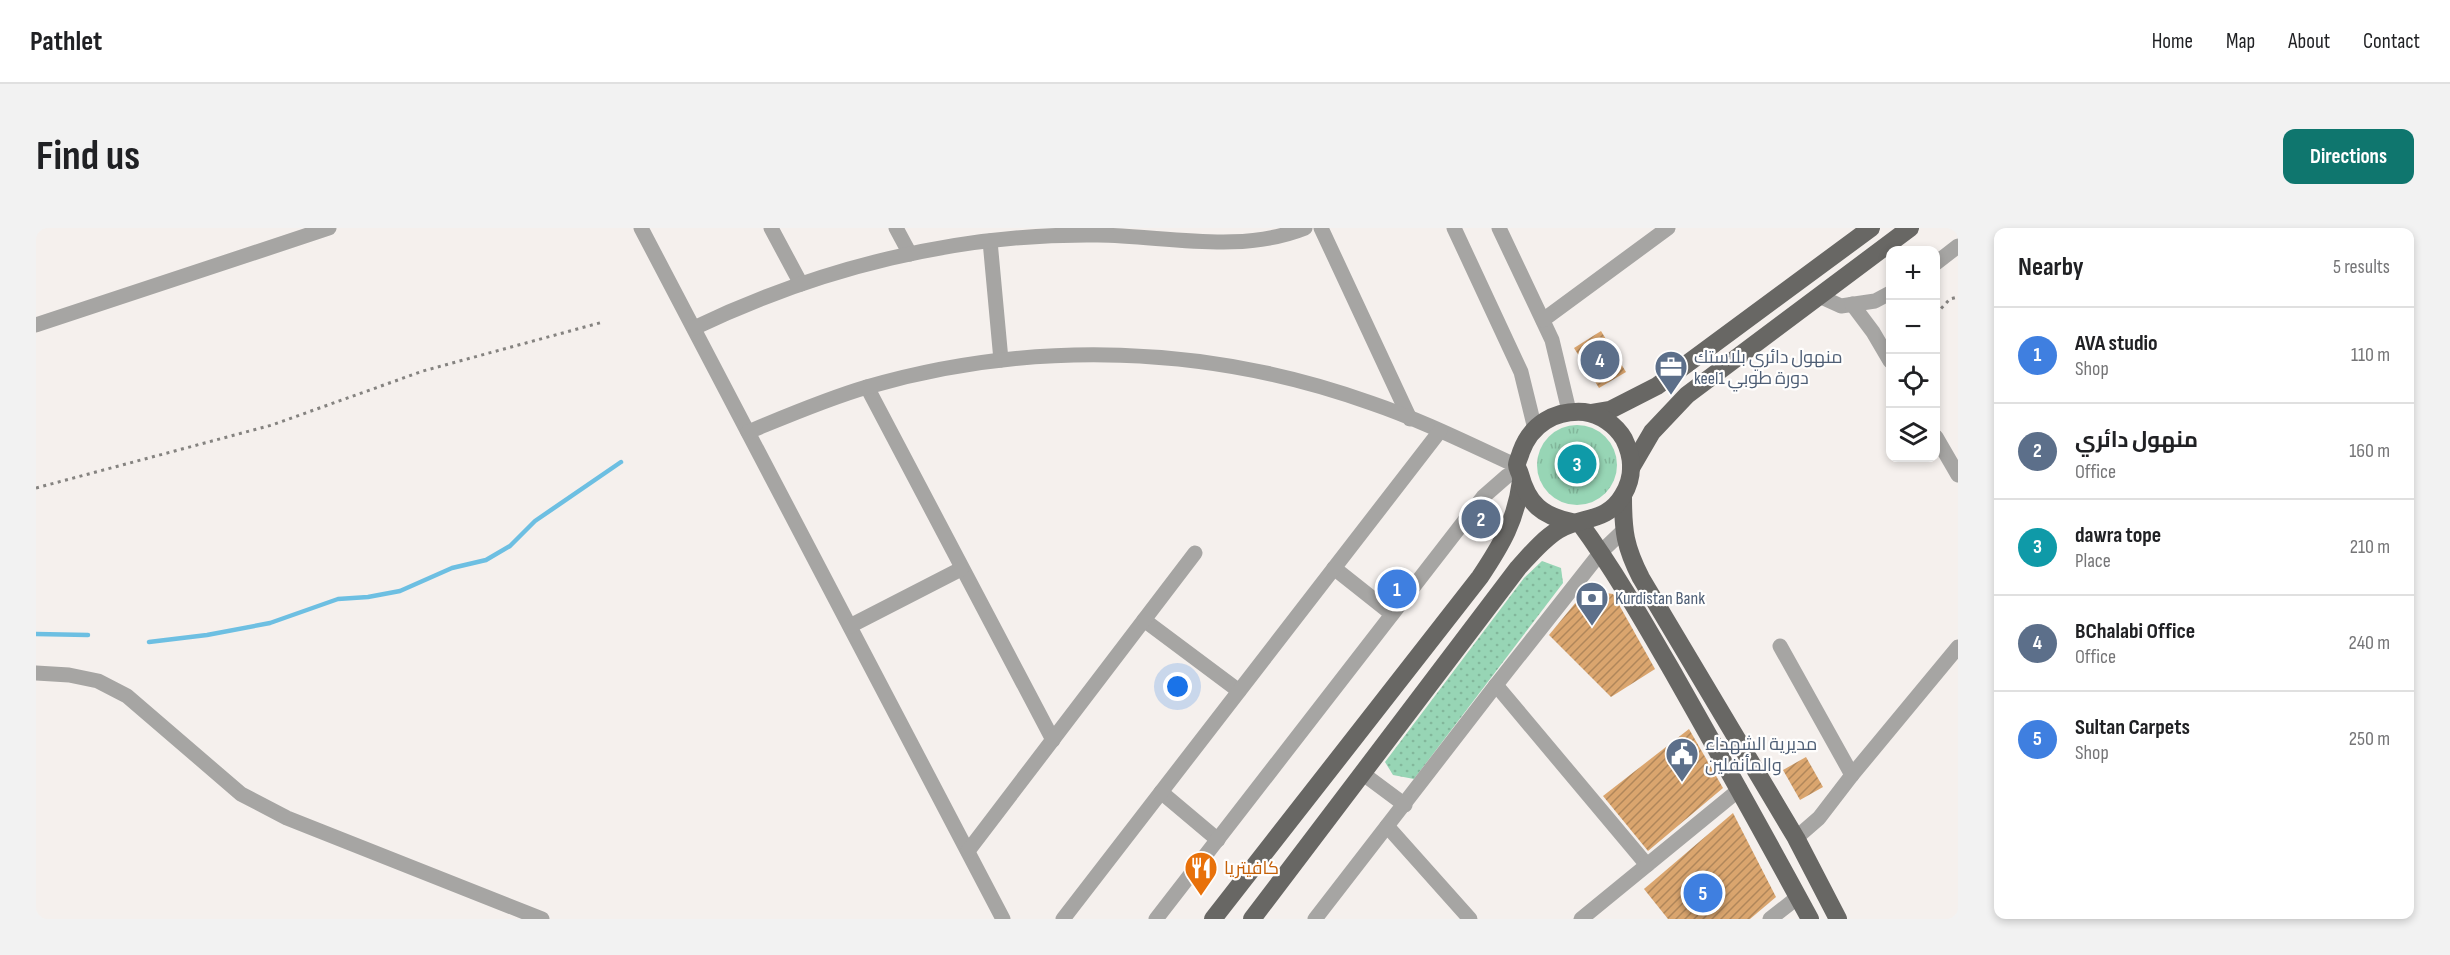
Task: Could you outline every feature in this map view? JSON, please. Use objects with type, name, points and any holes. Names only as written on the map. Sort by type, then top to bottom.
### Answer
[{"type":"main road","points":[[1213,919],[1480,577],[1509,530],[1518,505],[1523,446],[1535,429],[1555,415],[1569,411],[1592,413],[1610,410],[1657,386],[1871,228]]},
{"type":"main road","points":[[1631,468],[1652,432],[1687,395],[1910,228]]},
{"type":"main road","points":[[1805,278],[1819,296]]},
{"type":"main road","points":[[1592,413],[1608,421],[1621,434],[1629,450],[1631,468],[1629,483],[1623,497],[1623,531],[1630,556],[1796,838],[1838,919]]},
{"type":"main road","points":[[1519,473],[1528,497],[1540,510],[1555,519],[1576,522],[1601,552],[1740,789],[1810,919]]},
{"type":"main road","points":[[1252,919],[1518,568],[1555,532],[1576,522],[1604,515],[1623,497]]},
{"type":"street","points":[[36,325],[329,228]]},
{"type":"street","points":[[641,228],[1003,919]]},
{"type":"street","points":[[771,228],[801,284]]},
{"type":"street","points":[[896,228],[910,254]]},
{"type":"street","points":[[694,328],[776,291],[910,254],[1028,233],[1097,235],[1155,233],[1256,241],[1305,228]]},
{"type":"street","points":[[1321,228],[1410,418]]},
{"type":"street","points":[[1454,228],[1521,372],[1535,429]]},
{"type":"street","points":[[1499,228],[1552,340],[1569,411]]},
{"type":"street","points":[[1543,320],[1668,228]]},
{"type":"street","points":[[990,241],[1001,360]]},
{"type":"street","points":[[1940,259],[1958,246]]},
{"type":"street","points":[[1819,296],[1841,306],[1875,301],[1886,295]]},
{"type":"street","points":[[1852,304],[1886,354]]},
{"type":"street","points":[[748,432],[807,407],[867,387],[938,370],[1001,360],[1084,355],[1157,357],[1230,366],[1302,381],[1372,403],[1440,431],[1519,473]]},
{"type":"street","points":[[867,387],[1053,740]]},
{"type":"street","points":[[1063,919],[1440,431]]},
{"type":"street","points":[[1940,445],[1958,475]]},
{"type":"street","points":[[1156,919],[1483,497],[1507,476],[1519,473]]},
{"type":"street","points":[[1317,918],[1386,826],[1405,805],[1601,552],[1623,531]]},
{"type":"street","points":[[968,851],[1195,553]]},
{"type":"street","points":[[1334,568],[1392,614]]},
{"type":"street","points":[[850,626],[961,569]]},
{"type":"street","points":[[1144,620],[1239,691]]},
{"type":"street","points":[[1780,646],[1852,775]]},
{"type":"street","points":[[1796,838],[1819,818],[1958,647]]},
{"type":"street","points":[[36,673],[69,675],[98,681],[127,696],[241,794],[287,818],[542,919]]},
{"type":"street","points":[[1496,685],[1647,865]]},
{"type":"street","points":[[1362,773],[1405,805]]},
{"type":"street","points":[[1581,919],[1740,789]]},
{"type":"street","points":[[1161,792],[1218,840]]},
{"type":"street","points":[[1386,826],[1470,919]]},
{"type":"street","points":[[1770,919],[1798,897]]},
{"type":"path","points":[[1940,309],[1950,299],[1958,297]]},
{"type":"path","points":[[36,488],[272,425],[423,371],[603,322]]},
{"type":"green space","points":[[1569,425],[1585,425],[1606,436],[1617,457],[1617,473],[1606,494],[1585,505],[1569,505],[1555,499],[1543,487],[1537,473],[1537,457],[1543,443],[1555,431]]},
{"type":"green space","points":[[1542,561],[1561,568],[1563,583],[1414,779],[1393,775],[1385,762],[1524,578]]},
{"type":"building","points":[[1601,331],[1626,372],[1599,388],[1574,348]]},
{"type":"building","points":[[1586,590],[1613,594],[1655,669],[1611,697],[1549,635]]},
{"type":"building","points":[[1689,729],[1723,788],[1648,851],[1603,796]]},
{"type":"building","points":[[1806,757],[1823,787],[1800,800],[1783,770]]},
{"type":"building","points":[[1733,813],[1776,897],[1750,919],[1668,919],[1644,889]]},
{"type":"waterway","points":[[149,642],[207,635],[270,623],[338,599],[368,597],[400,591],[452,568],[486,560],[510,546],[535,521],[621,462]]},
{"type":"waterway","points":[[36,634],[88,635]]},
{"type":"place","name":"BChalabi Office","points":[[1600,360]]},
{"type":"place","name":"منهول دائري بلاستك keel1 دورة طوبي","points":[[1671,396]]},
{"type":"place","name":"dawra tope","points":[[1577,464]]},
{"type":"place","name":"منهول دائري","points":[[1481,519]]},
{"type":"place","name":"AVA studio","points":[[1397,589]]},
{"type":"place","name":"Kurdistan Bank","points":[[1592,627]]},
{"type":"place","name":"مديرية الشهداء والمأنفلين","points":[[1682,783]]},
{"type":"place","name":"Sultan Carpets","points":[[1703,893]]},
{"type":"place","name":"كافيتريا","points":[[1201,897]]}]
